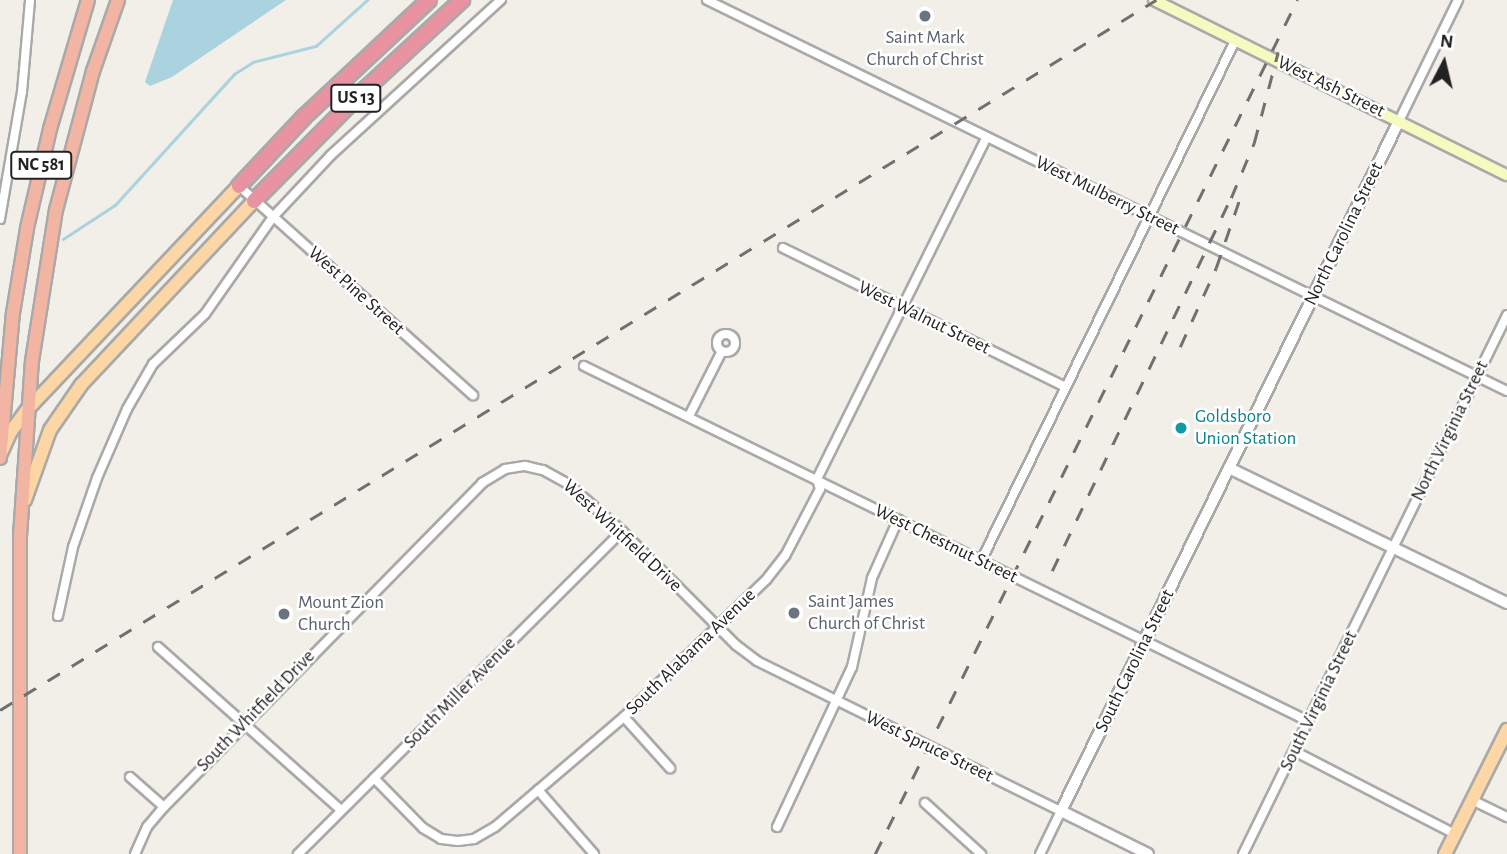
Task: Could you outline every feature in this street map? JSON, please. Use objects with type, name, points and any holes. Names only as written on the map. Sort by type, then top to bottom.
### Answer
[{"type":"highway","name":"NC 581","points":[[0,460],[13,313],[27,229],[53,116],[88,0]]},
{"type":"highway","name":"NC 581","points":[[20,517],[27,410],[38,311],[56,210],[93,71],[118,0]]},
{"type":"highway","name":"US 13","points":[[239,186],[303,117],[429,0]]},
{"type":"highway","name":"US 13","points":[[254,201],[349,104],[462,0]]},
{"type":"highway","name":"US 13","points":[[20,517],[20,854]]},
{"type":"main road","name":"West Ash Street","points":[[1154,0],[1507,175]]},
{"type":"main road","name":"US 13","points":[[0,460],[10,433],[27,410],[239,186]]},
{"type":"main road","name":"US 13","points":[[20,517],[39,454],[69,400],[254,201]]},
{"type":"main road","points":[[1445,854],[1507,730]]},
{"type":"street","points":[[0,219],[22,92],[30,0]]},
{"type":"street","points":[[58,616],[73,547],[101,468],[127,409],[153,364],[205,314],[273,217],[340,146],[500,0]]},
{"type":"street","name":"West Mulberry Street","points":[[707,0],[1507,391]]},
{"type":"street","name":"North Carolina Street","points":[[1230,468],[1458,0]]},
{"type":"street","points":[[981,561],[1235,41]]},
{"type":"street","name":"South Alabama Avenue","points":[[374,778],[423,828],[441,839],[474,839],[495,827],[624,717],[718,628],[785,556],[820,489],[817,479],[986,138]]},
{"type":"street","name":"West Pine Street","points":[[239,186],[473,395]]},
{"type":"street","name":"West Walnut Street","points":[[783,248],[1065,387]]},
{"type":"street","name":"North Virginia Street","points":[[1393,547],[1507,316]]},
{"type":"street","points":[[689,416],[722,351]]},
{"type":"street","name":"West Chestnut Street","points":[[584,366],[1308,721]]},
{"type":"street","name":"West Whitfield Drive","points":[[514,467],[535,468],[552,474],[622,531],[718,628]]},
{"type":"street","name":"South Whitfield Drive","points":[[135,854],[147,827],[243,723],[482,483],[498,472],[514,467]]},
{"type":"street","points":[[1230,468],[1507,603]]},
{"type":"street","name":"South Carolina Street","points":[[1040,854],[1230,468]]},
{"type":"street","points":[[777,827],[837,701],[856,654],[872,578],[898,520]]},
{"type":"street","name":"South Miller Avenue","points":[[298,854],[622,531]]},
{"type":"street","name":"South Virginia Street","points":[[1244,854],[1393,547]]},
{"type":"street","name":"West Spruce Street","points":[[718,628],[757,661],[1149,854]]},
{"type":"street","points":[[158,647],[341,810]]},
{"type":"street","points":[[624,717],[670,768]]},
{"type":"street","points":[[1294,751],[1455,834]]},
{"type":"street","points":[[130,777],[164,807]]},
{"type":"street","points":[[538,790],[594,854]]},
{"type":"street","points":[[1472,800],[1507,817]]},
{"type":"street","points":[[925,803],[981,854]]},
{"type":"water","points":[[173,0],[286,0],[172,77],[150,86],[145,82]]},
{"type":"waterway","points":[[63,239],[115,205],[234,74],[253,62],[316,46],[367,0]]},
{"type":"railway","points":[[0,710],[1156,0]]},
{"type":"railway","points":[[875,854],[1297,0]]},
{"type":"railway","points":[[1052,571],[1231,198],[1254,143],[1278,52]]},
{"type":"railway","points":[[1180,347],[1216,268],[1239,201]]},
{"type":"place","name":"Saint Mark Church of Christ","points":[[925,16]]},
{"type":"place","name":"Goldsboro Union Station","points":[[1181,428]]},
{"type":"place","name":"Saint James Church of Christ","points":[[794,613]]},
{"type":"place","name":"Mount Zion Church","points":[[284,614]]}]
